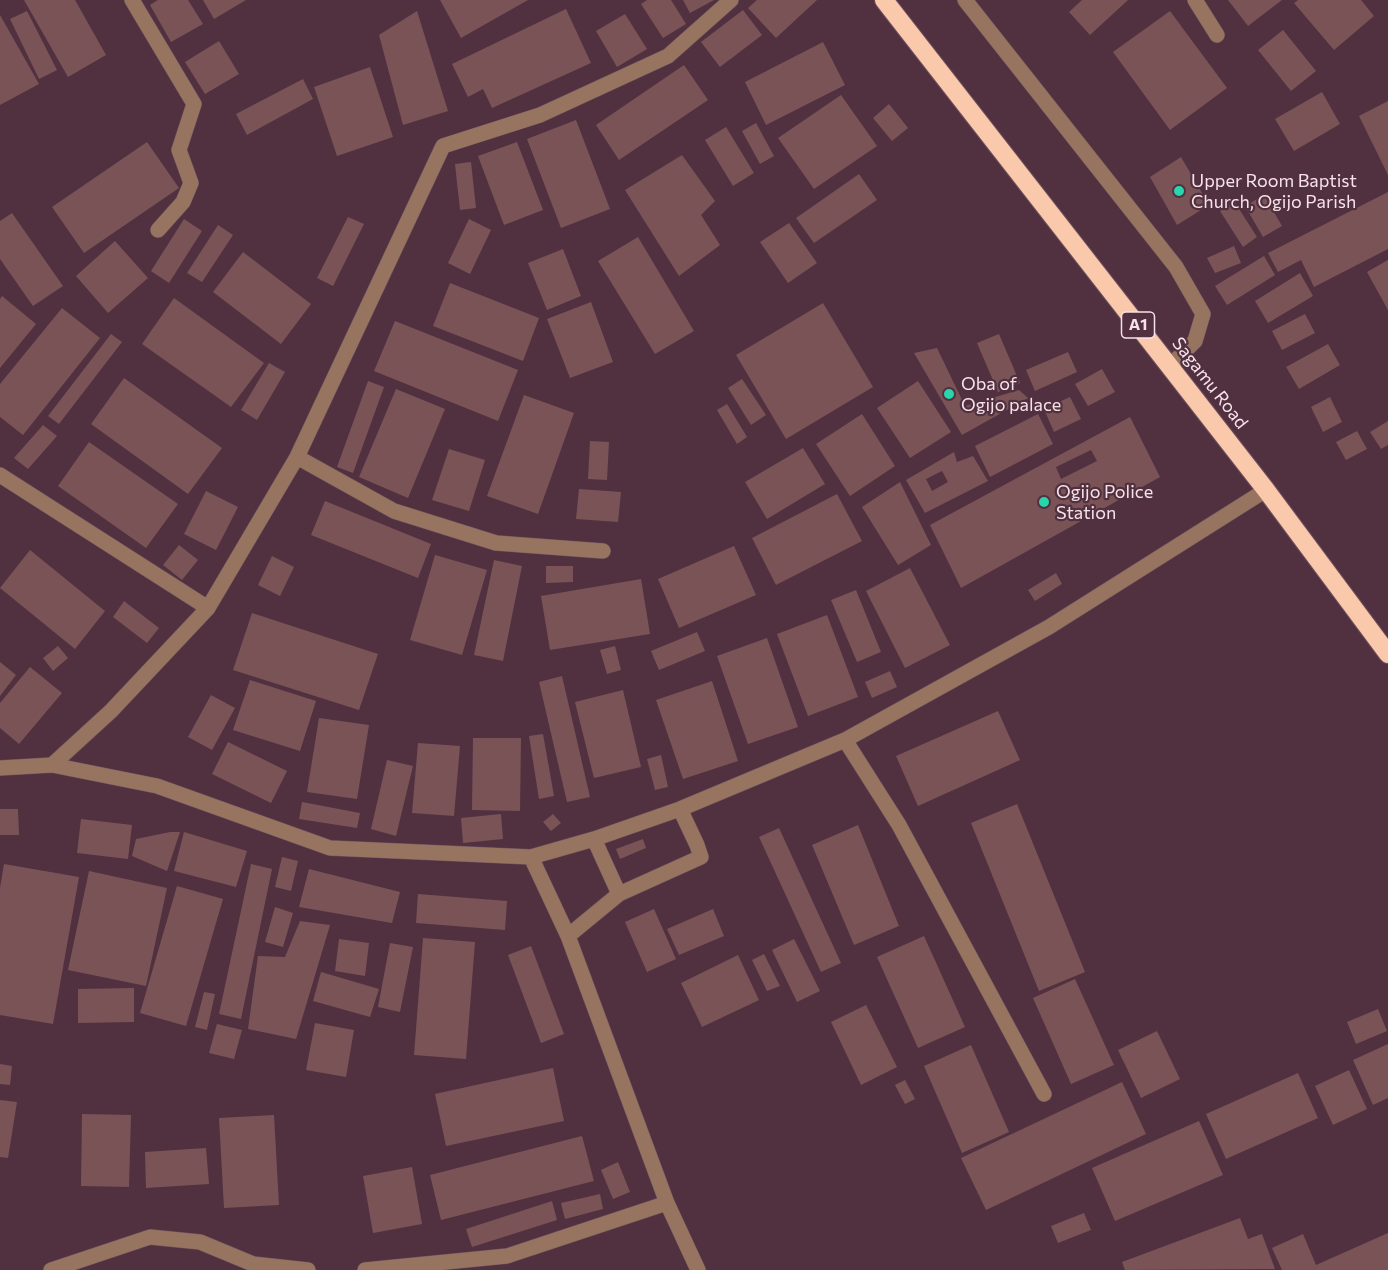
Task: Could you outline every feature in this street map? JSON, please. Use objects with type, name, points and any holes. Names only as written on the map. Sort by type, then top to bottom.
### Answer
[{"type":"highway","name":"Sagamu Road","points":[[884,0],[1386,647]]},
{"type":"street","points":[[132,0],[194,104],[179,150],[191,183],[183,202],[158,230]]},
{"type":"street","points":[[52,765],[111,711],[208,608],[297,457],[443,146],[540,116],[668,56],[731,0]]},
{"type":"street","points":[[965,0],[1176,267],[1203,314],[1195,341],[1170,366]]},
{"type":"street","points":[[1195,0],[1217,35]]},
{"type":"street","points":[[297,457],[394,511],[496,543],[603,551]]},
{"type":"street","points":[[0,475],[208,608]]},
{"type":"street","points":[[0,768],[52,765],[157,786],[330,849],[531,857],[594,839],[680,809],[845,741],[1049,627],[1266,490]]},
{"type":"street","points":[[845,741],[899,825],[1044,1094]]},
{"type":"street","points":[[568,936],[619,894],[700,857],[697,845],[680,809]]},
{"type":"street","points":[[594,839],[619,894]]},
{"type":"street","points":[[531,857],[568,936],[667,1203],[698,1270]]},
{"type":"street","points":[[365,1270],[507,1256],[667,1203]]},
{"type":"street","points":[[51,1270],[150,1237],[200,1242],[254,1264],[308,1270]]},
{"type":"building","points":[[24,0],[75,0],[106,55],[68,77]]},
{"type":"building","points":[[158,0],[188,0],[203,24],[171,42],[150,5]]},
{"type":"building","points":[[203,0],[246,0],[214,19]]},
{"type":"building","points":[[440,0],[528,0],[461,38]]},
{"type":"building","points":[[647,0],[671,0],[686,24],[663,38],[641,4]]},
{"type":"building","points":[[683,0],[714,0],[690,13]]},
{"type":"building","points":[[757,0],[817,0],[776,38],[748,8]]},
{"type":"building","points":[[1082,0],[1128,0],[1090,35],[1069,12]]},
{"type":"building","points":[[1228,0],[1282,0],[1248,26]]},
{"type":"building","points":[[1298,0],[1361,0],[1374,16],[1334,50],[1294,3]]},
{"type":"building","points":[[566,9],[591,63],[492,108],[483,89],[468,97],[452,64]]},
{"type":"building","points":[[743,10],[762,35],[720,67],[701,42]]},
{"type":"building","points":[[27,11],[57,70],[39,79],[10,19]]},
{"type":"building","points":[[417,11],[448,111],[403,125],[379,35]]},
{"type":"building","points":[[1170,11],[1227,88],[1170,130],[1113,52]]},
{"type":"building","points":[[625,14],[647,49],[617,67],[596,31]]},
{"type":"building","points":[[0,15],[39,84],[0,105]]},
{"type":"building","points":[[1283,30],[1316,71],[1291,91],[1258,50]]},
{"type":"building","points":[[219,41],[239,74],[205,94],[185,62]]},
{"type":"building","points":[[823,42],[845,85],[766,125],[745,82]]},
{"type":"building","points":[[684,65],[708,100],[619,160],[596,125]]},
{"type":"building","points":[[370,67],[393,137],[337,156],[314,87]]},
{"type":"building","points":[[303,79],[313,99],[247,135],[236,114]]},
{"type":"building","points":[[1322,92],[1340,124],[1294,151],[1275,119]]},
{"type":"building","points":[[841,95],[877,146],[814,189],[778,138]]},
{"type":"building","points":[[1388,101],[1388,175],[1359,116]]},
{"type":"building","points":[[889,104],[908,128],[892,141],[873,118]]},
{"type":"building","points":[[576,120],[610,209],[561,228],[527,139]]},
{"type":"building","points":[[756,123],[774,156],[760,164],[742,131]]},
{"type":"building","points":[[726,127],[754,173],[733,186],[705,140]]},
{"type":"building","points":[[147,142],[179,188],[84,253],[52,207]]},
{"type":"building","points":[[517,142],[543,210],[504,225],[478,156]]},
{"type":"building","points":[[682,155],[715,201],[701,215],[720,245],[679,276],[625,190]]},
{"type":"building","name":"Upper Room Baptist Church, Ogijo Parish","points":[[1181,157],[1209,205],[1177,225],[1150,177]]},
{"type":"building","points":[[471,162],[476,208],[460,210],[455,164]]},
{"type":"building","points":[[859,174],[877,200],[814,243],[796,218]]},
{"type":"building","points":[[1388,192],[1388,249],[1314,287],[1301,260],[1278,272],[1268,253]]},
{"type":"building","points":[[1264,195],[1282,226],[1263,237],[1245,206]]},
{"type":"building","points":[[1234,201],[1257,237],[1243,247],[1220,211]]},
{"type":"building","points":[[12,213],[63,286],[33,306],[0,259],[0,221]]},
{"type":"building","points":[[348,217],[364,224],[333,286],[317,278]]},
{"type":"building","points":[[184,219],[202,231],[169,283],[151,271]]},
{"type":"building","points":[[469,219],[491,230],[470,274],[448,263]]},
{"type":"building","points":[[789,223],[817,263],[788,283],[760,242]]},
{"type":"building","points":[[218,225],[233,235],[202,282],[187,273]]},
{"type":"building","points":[[638,237],[694,331],[655,354],[598,261]]},
{"type":"building","points":[[115,241],[148,278],[108,313],[76,276]]},
{"type":"building","points":[[1234,246],[1241,263],[1215,273],[1207,258]]},
{"type":"building","points":[[563,249],[581,296],[547,310],[528,263]]},
{"type":"building","points":[[243,252],[311,304],[281,344],[213,292]]},
{"type":"building","points":[[1264,256],[1275,275],[1227,305],[1215,286]]},
{"type":"building","points":[[1388,260],[1388,310],[1367,272]]},
{"type":"building","points":[[1300,273],[1313,296],[1268,323],[1255,301]]},
{"type":"building","points":[[450,283],[539,318],[523,361],[433,326]]},
{"type":"building","points":[[2,296],[36,324],[0,368],[0,299]]},
{"type":"building","points":[[174,298],[264,363],[231,407],[142,344]]},
{"type":"building","points":[[591,302],[613,362],[570,378],[547,319]]},
{"type":"building","points":[[823,303],[873,387],[786,439],[736,355]]},
{"type":"building","points":[[62,308],[100,338],[23,435],[0,417],[0,384]]},
{"type":"building","points":[[1305,314],[1315,333],[1282,350],[1272,331]]},
{"type":"building","points":[[395,321],[518,370],[498,421],[374,371]]},
{"type":"building","points":[[111,334],[122,342],[59,424],[48,416]]},
{"type":"building","points":[[999,334],[1020,383],[998,392],[977,343]]},
{"type":"building","points":[[1328,344],[1340,365],[1299,389],[1286,367]]},
{"type":"building","name":"Oba of Ogijo palace","points":[[937,348],[965,406],[1019,390],[1028,398],[962,435],[914,353]]},
{"type":"building","points":[[1068,352],[1077,372],[1035,391],[1026,370]]},
{"type":"building","points":[[269,363],[285,372],[257,420],[241,410]]},
{"type":"building","points":[[1102,369],[1115,392],[1088,406],[1075,384]]},
{"type":"building","points":[[124,378],[222,448],[188,494],[91,424]]},
{"type":"building","points":[[742,379],[766,415],[751,425],[728,388]]},
{"type":"building","points":[[368,381],[384,387],[353,473],[337,467]]},
{"type":"building","points":[[918,381],[951,432],[910,458],[877,408]]},
{"type":"building","points":[[396,389],[445,409],[408,498],[359,477]]},
{"type":"building","points":[[524,395],[574,413],[538,514],[487,496]]},
{"type":"building","points":[[1070,397],[1081,419],[1054,432],[1044,409]]},
{"type":"building","points":[[1330,397],[1342,422],[1323,432],[1311,407]]},
{"type":"building","points":[[727,404],[747,437],[737,444],[717,410]]},
{"type":"building","points":[[862,414],[895,466],[850,496],[816,444]]},
{"type":"building","points":[[1038,414],[1053,444],[990,477],[975,446]]},
{"type":"building","name":"Ogijo Police Station","points":[[1130,417],[1160,477],[961,588],[930,525]],"holes":[[[1091,450],[1097,461],[1061,479],[1056,467]]]},
{"type":"building","points":[[1388,421],[1388,445],[1381,449],[1370,432]]},
{"type":"building","points":[[43,425],[57,436],[28,469],[14,458]]},
{"type":"building","points":[[1357,431],[1367,449],[1346,460],[1336,442]]},
{"type":"building","points":[[590,441],[609,442],[607,480],[588,479]]},
{"type":"building","points":[[89,442],[178,504],[146,548],[58,486]]},
{"type":"building","points":[[803,448],[825,484],[767,519],[745,482]]},
{"type":"building","points":[[449,449],[485,460],[469,511],[432,500]]},
{"type":"building","points":[[954,452],[957,462],[973,456],[988,481],[925,513],[906,480]],"holes":[[[942,471],[948,482],[932,491],[926,479]]]},
{"type":"building","points":[[900,482],[931,545],[898,565],[862,507]]},
{"type":"building","points":[[579,489],[621,492],[618,522],[576,519]]},
{"type":"building","points":[[206,491],[238,507],[216,550],[184,534]]},
{"type":"building","points":[[837,494],[862,541],[776,585],[752,538]]},
{"type":"building","points":[[325,501],[431,544],[418,578],[311,535]]},
{"type":"building","points":[[179,545],[198,560],[182,580],[163,565]]},
{"type":"building","points":[[734,546],[756,595],[679,628],[658,579]]},
{"type":"building","points":[[30,550],[105,611],[75,649],[0,588]]},
{"type":"building","points":[[435,555],[487,570],[462,655],[410,640]]},
{"type":"building","points":[[272,556],[294,567],[280,596],[258,585]]},
{"type":"building","points":[[494,560],[522,566],[503,661],[474,655]]},
{"type":"building","points":[[546,566],[573,566],[573,582],[546,583]]},
{"type":"building","points":[[910,568],[950,645],[905,668],[866,591]]},
{"type":"building","points":[[1056,573],[1062,584],[1035,601],[1028,590]]},
{"type":"building","points":[[641,579],[650,634],[550,650],[541,596]]},
{"type":"building","points":[[856,590],[881,652],[857,662],[831,600]]},
{"type":"building","points":[[124,601],[159,628],[147,643],[113,617]]},
{"type":"building","points":[[252,613],[378,654],[359,710],[233,670]]},
{"type":"building","points":[[827,615],[858,697],[808,716],[777,634]]},
{"type":"building","points":[[697,632],[705,651],[659,670],[651,651]]},
{"type":"building","points":[[767,638],[798,727],[748,744],[717,656]]},
{"type":"building","points":[[58,646],[68,658],[53,671],[43,658]]},
{"type":"building","points":[[615,646],[621,670],[607,674],[600,650]]},
{"type":"building","points":[[0,662],[16,675],[0,696]]},
{"type":"building","points":[[30,667],[62,693],[19,744],[0,728],[0,703]]},
{"type":"building","points":[[890,671],[897,687],[872,698],[865,682]]},
{"type":"building","points":[[562,676],[590,797],[567,802],[539,682]]},
{"type":"building","points":[[250,680],[316,701],[300,751],[233,730]]},
{"type":"building","points":[[712,681],[738,761],[683,779],[656,700]]},
{"type":"building","points":[[623,690],[641,767],[594,778],[575,702]]},
{"type":"building","points":[[211,695],[235,708],[212,750],[188,737]]},
{"type":"building","points":[[998,711],[1020,760],[918,806],[896,756]]},
{"type":"building","points":[[319,718],[369,725],[357,799],[307,792]]},
{"type":"building","points":[[543,734],[554,796],[539,799],[529,736]]},
{"type":"building","points":[[473,738],[521,738],[520,811],[472,810]]},
{"type":"building","points":[[228,742],[287,771],[271,803],[212,774]]},
{"type":"building","points":[[418,743],[460,746],[454,816],[412,813]]},
{"type":"building","points":[[661,755],[668,787],[655,790],[647,759]]},
{"type":"building","points":[[387,760],[413,766],[396,836],[371,829]]},
{"type":"building","points":[[302,802],[360,813],[357,828],[299,819]]},
{"type":"building","points":[[1017,804],[1085,972],[1039,991],[971,823]]},
{"type":"building","points":[[0,809],[18,809],[19,835],[0,835]]},
{"type":"building","points":[[501,814],[503,839],[463,843],[461,818]]},
{"type":"building","points":[[553,814],[561,823],[551,831],[543,822]]},
{"type":"building","points":[[81,819],[132,825],[128,859],[77,853]]},
{"type":"building","points":[[858,825],[899,926],[854,945],[812,845]]},
{"type":"building","points":[[779,828],[841,963],[821,972],[759,837]]},
{"type":"building","points":[[180,832],[167,871],[132,856],[136,839]]},
{"type":"building","points":[[184,832],[247,851],[236,887],[174,871]]},
{"type":"building","points":[[643,839],[646,848],[620,859],[616,849]]},
{"type":"building","points":[[282,857],[298,861],[291,891],[275,887]]},
{"type":"building","points":[[4,864],[79,877],[53,1024],[0,1015],[0,888]]},
{"type":"building","points":[[251,864],[272,869],[241,1019],[219,1014]]},
{"type":"building","points":[[309,869],[400,892],[392,923],[299,907]]},
{"type":"building","points":[[89,871],[167,888],[146,986],[68,970]]},
{"type":"building","points":[[177,886],[223,899],[186,1026],[140,1013]]},
{"type":"building","points":[[418,894],[507,901],[505,930],[416,923]]},
{"type":"building","points":[[275,907],[293,913],[283,947],[265,942]]},
{"type":"building","points":[[654,909],[676,959],[647,972],[625,922]]},
{"type":"building","points":[[713,909],[724,936],[679,955],[667,929]]},
{"type":"building","points":[[300,921],[330,925],[296,1039],[248,1029],[258,956],[285,957]]},
{"type":"building","points":[[924,936],[965,1027],[918,1048],[877,957]]},
{"type":"building","points":[[423,938],[475,942],[466,1059],[414,1055]]},
{"type":"building","points":[[339,939],[369,943],[365,976],[335,971]]},
{"type":"building","points":[[794,939],[820,991],[797,1002],[772,950]]},
{"type":"building","points":[[390,943],[413,947],[400,1012],[378,1007]]},
{"type":"building","points":[[531,946],[564,1034],[541,1043],[508,955]]},
{"type":"building","points":[[764,954],[780,986],[767,991],[752,960]]},
{"type":"building","points":[[738,955],[759,1000],[702,1027],[681,983]]},
{"type":"building","points":[[321,972],[379,989],[370,1017],[313,1001]]},
{"type":"building","points":[[1075,979],[1114,1065],[1071,1084],[1033,998]]},
{"type":"building","points":[[134,988],[134,1022],[78,1023],[78,989]]},
{"type":"building","points":[[204,992],[215,994],[207,1030],[195,1027]]},
{"type":"building","points":[[866,1005],[897,1067],[861,1085],[831,1022]]},
{"type":"building","points":[[1378,1009],[1387,1031],[1356,1044],[1347,1022]]},
{"type":"building","points":[[315,1023],[354,1030],[346,1077],[306,1070]]},
{"type":"building","points":[[217,1024],[242,1030],[234,1059],[209,1053]]},
{"type":"building","points":[[1157,1031],[1180,1079],[1141,1098],[1118,1050]]},
{"type":"building","points":[[1388,1044],[1388,1098],[1373,1105],[1353,1060]]},
{"type":"building","points":[[971,1045],[1009,1132],[962,1153],[924,1066]]},
{"type":"building","points":[[0,1064],[12,1066],[10,1085],[0,1084]]},
{"type":"building","points":[[553,1068],[564,1121],[446,1146],[435,1094]]},
{"type":"building","points":[[1349,1070],[1367,1109],[1333,1125],[1315,1086]]},
{"type":"building","points":[[1298,1073],[1318,1118],[1226,1159],[1206,1114]]},
{"type":"building","points":[[905,1080],[915,1099],[905,1104],[895,1085]]},
{"type":"building","points":[[1122,1082],[1146,1134],[986,1210],[961,1158]]},
{"type":"building","points":[[0,1100],[17,1102],[8,1158],[0,1157]]},
{"type":"building","points":[[82,1114],[131,1115],[129,1187],[81,1186]]},
{"type":"building","points":[[274,1115],[279,1205],[224,1208],[219,1118]]},
{"type":"building","points":[[1199,1121],[1223,1175],[1115,1221],[1092,1168]]},
{"type":"building","points":[[582,1136],[594,1181],[441,1220],[430,1175]]},
{"type":"building","points":[[206,1148],[209,1184],[146,1188],[145,1152]]},
{"type":"building","points":[[618,1162],[630,1192],[613,1199],[601,1170]]},
{"type":"building","points":[[412,1167],[422,1224],[373,1233],[363,1176]]},
{"type":"building","points":[[600,1194],[603,1209],[565,1219],[561,1203]]},
{"type":"building","points":[[552,1201],[557,1220],[472,1247],[466,1229]]},
{"type":"building","points":[[1084,1213],[1091,1230],[1058,1243],[1051,1226]]},
{"type":"building","points":[[1240,1218],[1248,1239],[1262,1234],[1275,1269],[1125,1270],[1122,1262]]},
{"type":"building","points":[[1388,1233],[1388,1270],[1282,1270],[1272,1248],[1303,1234],[1316,1265]]},
{"type":"place","name":"Upper Room Baptist Church, Ogijo Parish","points":[[1179,191]]},
{"type":"place","name":"Oba of Ogijo palace","points":[[949,394]]},
{"type":"place","name":"Ogijo Police Station","points":[[1044,502]]}]
